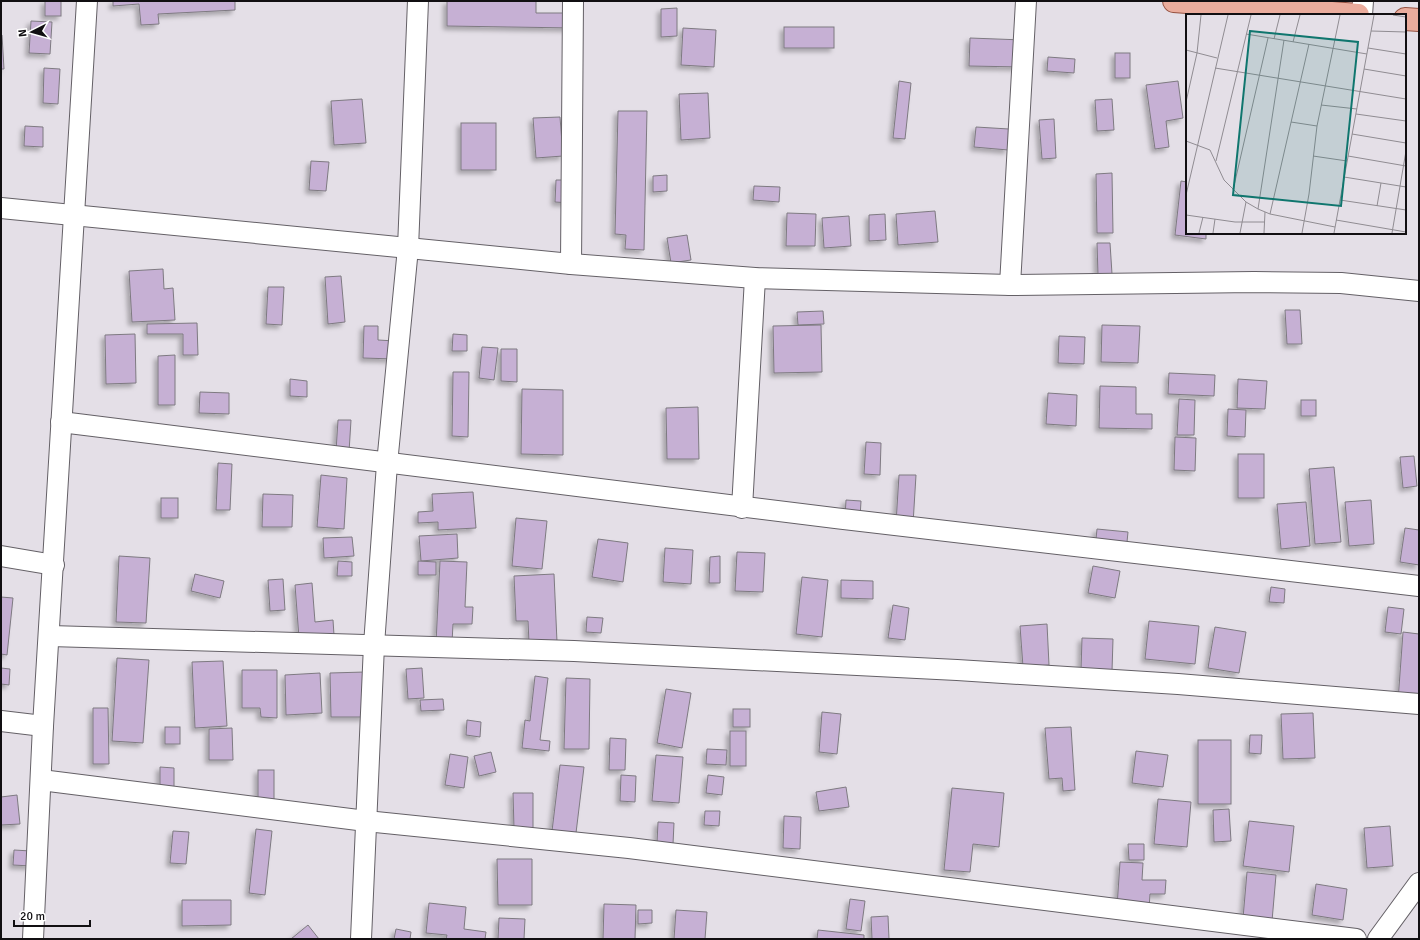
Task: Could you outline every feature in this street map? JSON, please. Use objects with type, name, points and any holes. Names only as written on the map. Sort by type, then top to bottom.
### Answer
[{"type":"main road","points":[[1174,1],[1345,14]]},
{"type":"main road","points":[[1406,19],[1419,20]]},
{"type":"street","points":[[33,939],[43,726],[50,636],[61,422],[75,216],[87,1]]},
{"type":"street","points":[[361,939],[374,645],[387,464],[408,248],[418,1]]},
{"type":"street","points":[[571,264],[573,1]]},
{"type":"street","points":[[1010,285],[1026,1]]},
{"type":"street","points":[[1362,14],[1363,1]]},
{"type":"street","points":[[1,208],[571,264],[755,278],[1010,285],[1254,282],[1341,283],[1419,291]]},
{"type":"street","points":[[742,508],[755,278]]},
{"type":"street","points":[[61,422],[387,464],[556,483],[742,508],[1419,586]]},
{"type":"street","points":[[1,556],[54,565]]},
{"type":"street","points":[[50,636],[582,651],[957,670],[1178,684],[1419,704]]},
{"type":"street","points":[[1,721],[43,726]]},
{"type":"street","points":[[41,780],[366,821],[629,848],[1356,939]]},
{"type":"street","points":[[1378,939],[1419,883]]},
{"type":"building","points":[[45,1],[61,1],[61,16],[45,16]]},
{"type":"building","points":[[113,1],[235,1],[235,10],[158,14],[159,24],[141,25],[139,4],[113,6]]},
{"type":"building","points":[[447,1],[536,1],[536,13],[573,13],[573,28],[447,26]]},
{"type":"building","points":[[677,8],[677,36],[661,37],[661,9]]},
{"type":"building","points":[[31,21],[52,22],[50,54],[29,53]]},
{"type":"building","points":[[784,27],[834,27],[834,48],[784,48]]},
{"type":"building","points":[[683,28],[716,30],[714,67],[681,65]]},
{"type":"building","points":[[2,35],[4,69],[1,69]]},
{"type":"building","points":[[970,38],[1023,40],[1022,67],[969,66]]},
{"type":"building","points":[[1115,53],[1130,53],[1130,78],[1115,78]]},
{"type":"building","points":[[1048,57],[1075,59],[1074,73],[1047,71]]},
{"type":"building","points":[[44,68],[60,69],[58,104],[43,103]]},
{"type":"building","points":[[899,81],[911,83],[905,139],[893,138]]},
{"type":"building","points":[[1178,81],[1183,118],[1166,121],[1169,147],[1155,149],[1146,85]]},
{"type":"building","points":[[708,93],[710,138],[681,140],[679,94]]},
{"type":"building","points":[[362,99],[366,143],[334,145],[331,101]]},
{"type":"building","points":[[1112,99],[1114,130],[1097,131],[1095,100]]},
{"type":"building","points":[[618,111],[647,111],[644,250],[625,249],[626,235],[615,234]]},
{"type":"building","points":[[560,117],[563,156],[536,158],[533,118]]},
{"type":"building","points":[[1054,119],[1056,158],[1042,159],[1039,120]]},
{"type":"building","points":[[461,123],[496,123],[496,170],[461,170]]},
{"type":"building","points":[[25,126],[43,127],[43,147],[24,146]]},
{"type":"building","points":[[976,127],[1009,129],[1008,150],[974,147]]},
{"type":"building","points":[[311,161],[329,162],[326,191],[309,190]]},
{"type":"building","points":[[1112,173],[1113,233],[1097,233],[1096,174]]},
{"type":"building","points":[[667,175],[667,191],[653,192],[653,176]]},
{"type":"building","points":[[556,180],[572,180],[571,203],[555,202]]},
{"type":"building","points":[[1181,181],[1186,182],[1186,234],[1206,234],[1206,239],[1175,235]]},
{"type":"building","points":[[754,186],[780,187],[779,202],[753,200]]},
{"type":"building","points":[[935,211],[938,242],[898,245],[896,214]]},
{"type":"building","points":[[787,213],[816,214],[815,246],[786,246]]},
{"type":"building","points":[[885,214],[886,240],[869,241],[869,215]]},
{"type":"building","points":[[849,216],[851,246],[824,248],[822,218]]},
{"type":"building","points":[[687,235],[691,260],[671,263],[667,238]]},
{"type":"building","points":[[1097,243],[1110,243],[1112,274],[1098,275]]},
{"type":"building","points":[[163,269],[164,289],[173,288],[175,320],[132,322],[129,271]]},
{"type":"building","points":[[341,276],[345,322],[328,324],[325,277]]},
{"type":"building","points":[[268,287],[284,287],[282,325],[266,324]]},
{"type":"building","points":[[1285,310],[1300,310],[1302,344],[1287,344]]},
{"type":"building","points":[[823,311],[824,324],[798,325],[797,312]]},
{"type":"building","points":[[197,323],[198,355],[183,355],[183,334],[147,334],[147,324]]},
{"type":"building","points":[[821,325],[822,372],[774,373],[773,326]]},
{"type":"building","points":[[1102,325],[1140,326],[1138,363],[1101,362]]},
{"type":"building","points":[[364,326],[378,326],[378,340],[395,341],[394,359],[363,358]]},
{"type":"building","points":[[135,334],[136,383],[106,384],[105,335]]},
{"type":"building","points":[[453,334],[467,335],[467,351],[452,351]]},
{"type":"building","points":[[1059,336],[1085,337],[1084,364],[1058,363]]},
{"type":"building","points":[[482,347],[498,348],[494,380],[479,378]]},
{"type":"building","points":[[501,349],[517,349],[517,382],[501,381]]},
{"type":"building","points":[[175,355],[175,405],[158,405],[158,356]]},
{"type":"building","points":[[453,372],[469,372],[468,437],[452,436]]},
{"type":"building","points":[[1169,373],[1215,375],[1214,396],[1168,394]]},
{"type":"building","points":[[290,379],[307,381],[307,397],[290,396]]},
{"type":"building","points":[[1238,379],[1267,381],[1265,409],[1237,408]]},
{"type":"building","points":[[1100,386],[1136,387],[1136,414],[1152,414],[1152,429],[1099,428]]},
{"type":"building","points":[[522,389],[563,390],[563,455],[521,454]]},
{"type":"building","points":[[200,392],[229,393],[229,414],[199,413]]},
{"type":"building","points":[[1048,393],[1077,395],[1076,426],[1046,424]]},
{"type":"building","points":[[1179,399],[1195,400],[1194,435],[1177,435]]},
{"type":"building","points":[[1301,400],[1316,400],[1316,416],[1301,416]]},
{"type":"building","points":[[698,407],[699,459],[667,459],[666,408]]},
{"type":"building","points":[[1228,409],[1246,410],[1245,437],[1227,436]]},
{"type":"building","points":[[338,420],[351,420],[349,452],[336,451]]},
{"type":"building","points":[[1175,437],[1196,438],[1195,471],[1174,470]]},
{"type":"building","points":[[866,442],[881,443],[880,475],[864,474]]},
{"type":"building","points":[[1238,454],[1264,454],[1264,498],[1238,498]]},
{"type":"building","points":[[1414,456],[1417,486],[1403,488],[1400,457]]},
{"type":"building","points":[[218,463],[232,464],[230,510],[216,510]]},
{"type":"building","points":[[1334,467],[1341,542],[1315,544],[1309,469]]},
{"type":"building","points":[[321,475],[347,478],[344,529],[317,527]]},
{"type":"building","points":[[899,475],[916,475],[913,524],[896,523]]},
{"type":"building","points":[[473,492],[476,528],[438,530],[438,522],[418,523],[418,512],[433,511],[432,494]]},
{"type":"building","points":[[263,494],[293,495],[292,527],[262,527]]},
{"type":"building","points":[[161,498],[178,498],[178,518],[161,518]]},
{"type":"building","points":[[846,500],[861,501],[860,518],[845,517]]},
{"type":"building","points":[[1371,500],[1374,544],[1349,546],[1345,502]]},
{"type":"building","points":[[1306,502],[1310,546],[1281,549],[1277,504]]},
{"type":"building","points":[[516,518],[547,521],[542,569],[512,566]]},
{"type":"building","points":[[1405,528],[1419,530],[1419,565],[1400,562]]},
{"type":"building","points":[[1097,529],[1128,532],[1126,552],[1095,549]]},
{"type":"building","points":[[457,534],[458,558],[421,561],[419,536]]},
{"type":"building","points":[[352,537],[354,556],[324,558],[323,538]]},
{"type":"building","points":[[598,539],[628,543],[623,582],[592,577]]},
{"type":"building","points":[[665,548],[693,550],[691,584],[663,582]]},
{"type":"building","points":[[737,552],[765,553],[763,592],[735,591]]},
{"type":"building","points":[[119,556],[150,558],[146,623],[116,622]]},
{"type":"building","points":[[720,556],[720,583],[709,583],[710,557]]},
{"type":"building","points":[[338,561],[352,562],[352,576],[337,576]]},
{"type":"building","points":[[418,561],[436,562],[436,575],[418,575]]},
{"type":"building","points":[[440,561],[467,562],[465,607],[473,607],[472,624],[453,624],[452,643],[436,643]]},
{"type":"building","points":[[1093,566],[1120,571],[1115,598],[1088,593]]},
{"type":"building","points":[[195,574],[224,581],[220,598],[191,591]]},
{"type":"building","points":[[554,574],[557,642],[529,643],[528,621],[516,621],[514,576]]},
{"type":"building","points":[[802,577],[828,580],[822,637],[796,634]]},
{"type":"building","points":[[283,579],[285,610],[270,611],[268,580]]},
{"type":"building","points":[[841,580],[873,581],[873,599],[841,598]]},
{"type":"building","points":[[312,583],[315,622],[333,620],[334,635],[299,638],[295,585]]},
{"type":"building","points":[[1271,587],[1285,589],[1284,603],[1269,602]]},
{"type":"building","points":[[1,597],[13,598],[7,655],[1,654]]},
{"type":"building","points":[[893,605],[909,608],[905,640],[888,638]]},
{"type":"building","points":[[1388,607],[1404,609],[1401,634],[1385,632]]},
{"type":"building","points":[[587,617],[603,618],[601,633],[586,632]]},
{"type":"building","points":[[1149,621],[1199,626],[1195,664],[1145,659]]},
{"type":"building","points":[[1047,624],[1049,665],[1023,667],[1020,626]]},
{"type":"building","points":[[1215,627],[1246,632],[1239,673],[1208,668]]},
{"type":"building","points":[[1403,632],[1419,634],[1419,703],[1398,701]]},
{"type":"building","points":[[1082,638],[1113,639],[1112,671],[1081,670]]},
{"type":"building","points":[[117,658],[149,660],[143,743],[112,741]]},
{"type":"building","points":[[223,661],[227,726],[195,728],[192,662]]},
{"type":"building","points":[[1,668],[10,669],[9,685],[1,684]]},
{"type":"building","points":[[422,668],[424,698],[408,699],[406,669]]},
{"type":"building","points":[[242,670],[277,670],[277,718],[261,717],[260,708],[242,708]]},
{"type":"building","points":[[365,672],[365,717],[331,717],[330,673]]},
{"type":"building","points":[[320,673],[322,713],[286,715],[285,675]]},
{"type":"building","points":[[535,676],[548,678],[540,740],[550,741],[549,751],[522,748],[525,720],[530,721]]},
{"type":"building","points":[[566,678],[590,679],[589,749],[564,749]]},
{"type":"building","points":[[666,689],[691,693],[682,748],[657,743]]},
{"type":"building","points":[[443,699],[444,710],[421,711],[420,700]]},
{"type":"building","points":[[93,708],[108,708],[109,764],[93,764]]},
{"type":"building","points":[[733,709],[750,709],[750,727],[733,727]]},
{"type":"building","points":[[822,712],[841,714],[837,754],[819,752]]},
{"type":"building","points":[[1313,713],[1315,758],[1283,759],[1281,714]]},
{"type":"building","points":[[467,720],[481,722],[480,737],[466,735]]},
{"type":"building","points":[[165,727],[180,727],[180,744],[165,744]]},
{"type":"building","points":[[1071,727],[1075,790],[1063,791],[1062,778],[1049,779],[1045,728]]},
{"type":"building","points":[[232,728],[233,760],[209,760],[209,729]]},
{"type":"building","points":[[730,731],[746,731],[746,766],[730,766]]},
{"type":"building","points":[[1250,735],[1262,735],[1261,754],[1249,753]]},
{"type":"building","points":[[610,738],[626,739],[625,770],[609,770]]},
{"type":"building","points":[[1198,740],[1231,740],[1231,804],[1198,804]]},
{"type":"building","points":[[707,749],[727,750],[726,765],[706,764]]},
{"type":"building","points":[[1136,751],[1168,755],[1163,787],[1132,783]]},
{"type":"building","points":[[491,752],[496,772],[479,776],[474,756]]},
{"type":"building","points":[[450,754],[468,757],[464,788],[445,785]]},
{"type":"building","points":[[656,755],[683,757],[679,803],[652,801]]},
{"type":"building","points":[[560,765],[584,767],[576,833],[552,831]]},
{"type":"building","points":[[160,767],[174,768],[174,790],[160,790]]},
{"type":"building","points":[[258,770],[274,770],[274,802],[258,802]]},
{"type":"building","points":[[621,775],[636,776],[635,802],[620,801]]},
{"type":"building","points":[[708,775],[724,777],[722,795],[706,793]]},
{"type":"building","points":[[846,787],[849,807],[819,811],[816,792]]},
{"type":"building","points":[[952,788],[1004,793],[999,847],[973,844],[970,872],[944,870]]},
{"type":"building","points":[[513,793],[533,793],[533,829],[514,829]]},
{"type":"building","points":[[17,795],[20,824],[1,825],[1,797]]},
{"type":"building","points":[[1158,799],[1191,802],[1187,847],[1154,844]]},
{"type":"building","points":[[1229,809],[1231,841],[1214,842],[1213,810]]},
{"type":"building","points":[[705,811],[720,811],[719,826],[704,825]]},
{"type":"building","points":[[784,816],[801,817],[800,849],[783,848]]},
{"type":"building","points":[[1249,821],[1294,826],[1289,872],[1243,866]]},
{"type":"building","points":[[658,822],[674,823],[673,844],[657,843]]},
{"type":"building","points":[[1390,826],[1393,866],[1367,868],[1364,828]]},
{"type":"building","points":[[256,829],[272,831],[265,895],[249,893]]},
{"type":"building","points":[[173,831],[189,832],[186,864],[170,863]]},
{"type":"building","points":[[1128,844],[1144,844],[1144,860],[1129,860]]},
{"type":"building","points":[[14,850],[31,851],[31,866],[13,865]]},
{"type":"building","points":[[497,859],[532,859],[532,905],[498,905]]},
{"type":"building","points":[[1120,862],[1143,863],[1142,880],[1166,880],[1165,894],[1150,894],[1149,909],[1117,907]]},
{"type":"building","points":[[1247,872],[1276,875],[1272,921],[1243,918]]},
{"type":"building","points":[[1316,884],[1347,889],[1343,920],[1312,915]]},
{"type":"building","points":[[850,899],[865,901],[861,931],[846,929]]},
{"type":"building","points":[[182,900],[231,900],[231,925],[182,926]]},
{"type":"building","points":[[429,903],[466,907],[464,929],[486,932],[485,939],[446,939],[447,935],[426,933]]},
{"type":"building","points":[[604,904],[636,905],[635,939],[603,939]]},
{"type":"building","points":[[638,910],[652,910],[652,923],[638,924]]},
{"type":"building","points":[[676,910],[707,912],[705,939],[674,939]]},
{"type":"building","points":[[888,916],[889,939],[872,939],[871,917]]},
{"type":"building","points":[[499,918],[525,919],[524,939],[498,939]]},
{"type":"building","points":[[308,925],[319,939],[291,939]]},
{"type":"building","points":[[396,929],[411,932],[410,939],[394,939]]},
{"type":"building","points":[[818,930],[864,935],[864,939],[817,939]]}]
